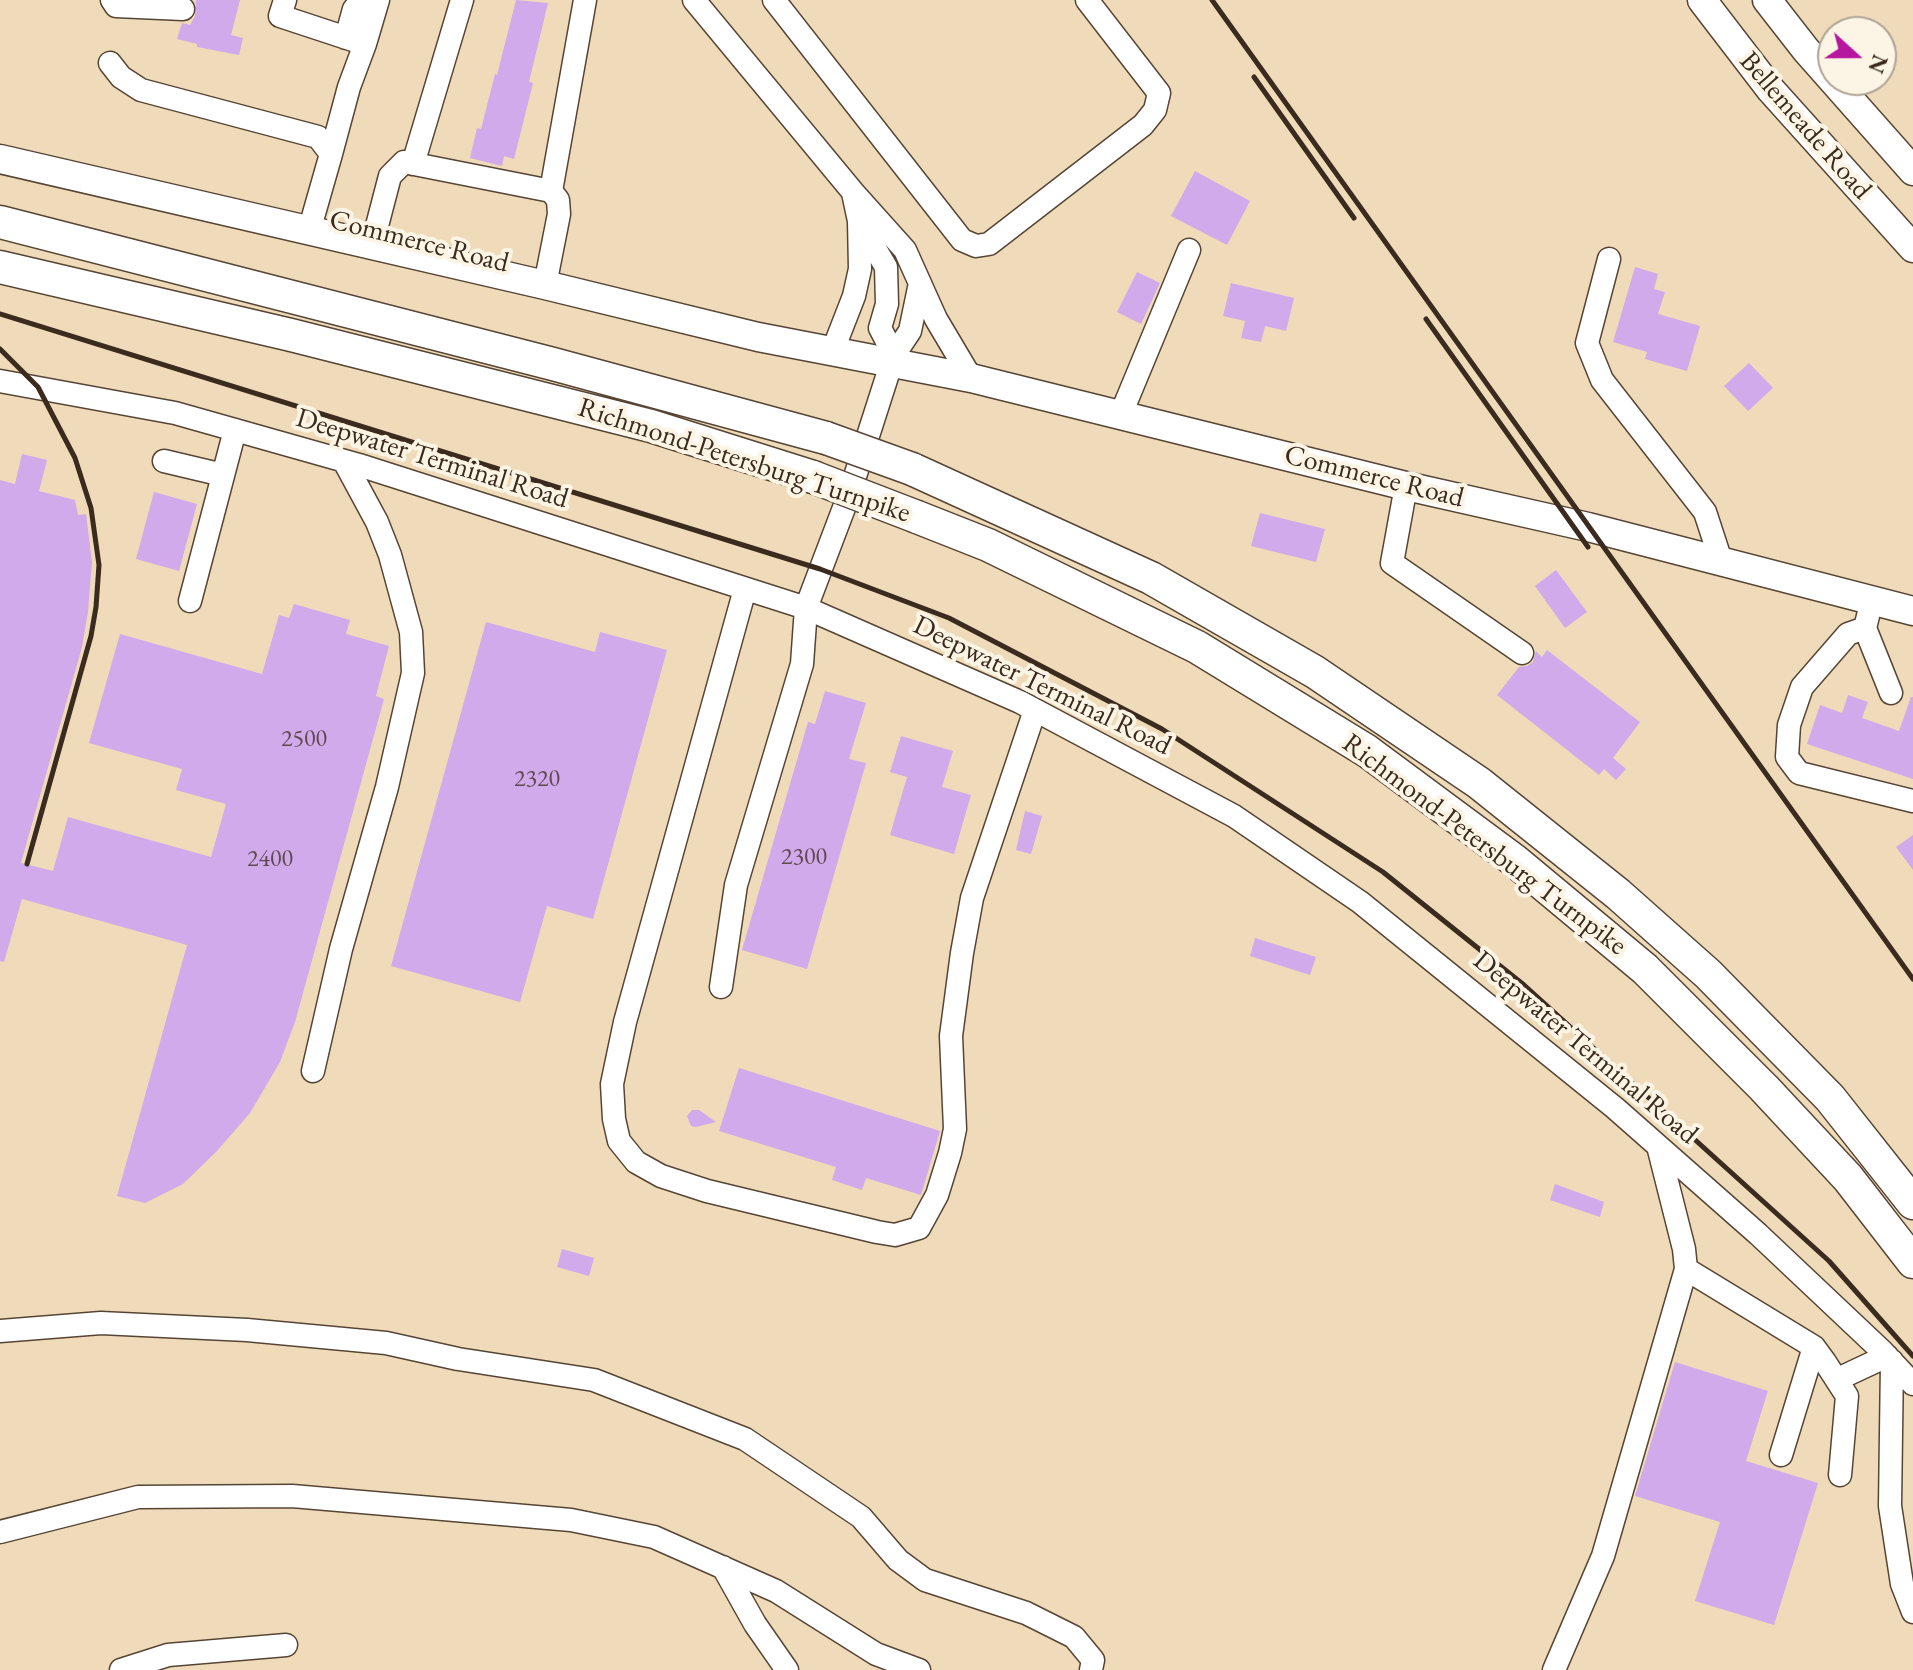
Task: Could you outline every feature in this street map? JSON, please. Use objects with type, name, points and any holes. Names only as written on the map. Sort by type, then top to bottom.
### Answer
[{"type":"highway","name":"Richmond-Petersburg Turnpike","points":[[0,222],[553,364],[826,438],[912,469],[1151,578],[1315,672],[1479,783],[1618,894],[1708,974],[1830,1098],[1913,1203]]},
{"type":"highway","name":"Richmond-Petersburg Turnpike","points":[[0,267],[291,335],[651,426],[813,477],[988,545],[1197,647],[1367,751],[1502,851],[1645,969],[1764,1088],[1848,1178],[1913,1262]]},
{"type":"main road","name":"Bellemeade Road","points":[[1702,0],[1771,90],[1913,248]]},
{"type":"main road","name":"Bellemeade Road","points":[[1767,0],[1806,50],[1913,171]]},
{"type":"main road","name":"Commerce Road","points":[[0,146],[547,279],[758,337],[894,358],[1406,486],[1588,527],[1721,561],[1868,614],[1913,611]]},
{"type":"main road","name":"Commerce Road","points":[[0,159],[311,223]]},
{"type":"street","points":[[112,0],[116,6],[183,9]]},
{"type":"street","points":[[285,0],[280,16],[356,41]]},
{"type":"street","points":[[356,41],[378,0]]},
{"type":"street","points":[[413,164],[462,0]]},
{"type":"street","points":[[551,191],[585,0]]},
{"type":"street","points":[[694,0],[905,250],[936,319],[971,378]]},
{"type":"street","points":[[774,0],[962,240],[976,246],[989,244],[1143,125],[1155,110],[1159,93],[1087,0]]},
{"type":"street","points":[[311,223],[349,87],[356,41],[356,3]]},
{"type":"street","points":[[110,63],[121,77],[141,90],[318,137],[331,154]]},
{"type":"street","points":[[374,238],[390,176],[404,162],[551,191],[558,200],[559,214],[547,279]]},
{"type":"street","points":[[833,350],[854,296],[860,269],[859,221],[853,192]]},
{"type":"street","points":[[859,221],[886,267],[887,304],[880,328],[894,358]]},
{"type":"street","points":[[1121,414],[1189,250]]},
{"type":"street","points":[[1609,259],[1587,343],[1602,380],[1705,512],[1721,561]]},
{"type":"street","points":[[721,987],[736,885],[802,664],[806,608],[850,492],[894,358],[910,331],[920,283]]},
{"type":"street","name":"Deepwater Terminal Road","points":[[0,381],[175,413],[344,461],[806,608],[1035,710],[1234,816],[1360,902],[1615,1108],[1758,1234],[1913,1384]]},
{"type":"street","points":[[190,601],[235,430]]},
{"type":"street","points":[[164,461],[223,475]]},
{"type":"street","points":[[313,1071],[341,949],[387,787],[413,673],[411,632],[390,555],[377,522],[344,461]]},
{"type":"street","points":[[1406,486],[1392,563],[1522,653]]},
{"type":"street","points":[[745,589],[625,1022],[612,1084],[619,1141],[636,1162],[661,1176],[707,1191],[877,1232],[895,1235],[919,1228],[937,1195],[955,1129],[951,1036],[972,898],[1035,710]]},
{"type":"street","points":[[1891,693],[1868,614],[1802,687],[1789,725],[1787,757],[1799,773],[1913,801]]},
{"type":"street","points":[[1554,1670],[1603,1556],[1686,1269],[1684,1249],[1658,1146]]},
{"type":"street","points":[[1686,1269],[1814,1347],[1838,1379],[1847,1396],[1840,1475]]},
{"type":"street","points":[[0,1331],[101,1323],[247,1330],[386,1343],[458,1359],[594,1380],[745,1439],[861,1517],[898,1560],[925,1580],[1026,1613],[1074,1637],[1093,1660],[1091,1670]]},
{"type":"street","points":[[1781,1455],[1814,1347]]},
{"type":"street","points":[[1838,1379],[1890,1359],[1890,1506],[1902,1584],[1913,1612]]},
{"type":"street","points":[[0,1532],[138,1497],[292,1496],[571,1520],[654,1537],[776,1591],[876,1654],[919,1670]]},
{"type":"street","points":[[723,1567],[755,1624],[787,1670]]},
{"type":"street","points":[[121,1670],[168,1655],[286,1645]]},
{"type":"building","points":[[196,0],[240,0],[231,35],[243,38],[239,55],[197,47],[197,44],[177,39],[182,23],[190,25],[195,16]]},
{"type":"building","points":[[516,0],[548,3],[514,159],[504,156],[502,166],[470,158],[477,128],[481,129],[497,75]]},
{"type":"building","points":[[1195,171],[1250,201],[1227,245],[1171,216]]},
{"type":"building","points":[[1635,267],[1658,274],[1654,289],[1665,292],[1658,314],[1700,326],[1687,371],[1645,359],[1647,352],[1613,342]]},
{"type":"building","points":[[1137,272],[1160,283],[1141,324],[1117,312]]},
{"type":"building","points":[[1231,283],[1294,298],[1286,331],[1265,326],[1261,342],[1241,338],[1245,321],[1223,316]]},
{"type":"building","points":[[1749,363],[1773,388],[1748,411],[1724,386]]},
{"type":"building","points":[[22,454],[47,460],[39,491],[75,500],[78,515],[86,514],[92,562],[82,647],[21,863],[53,871],[68,817],[211,857],[226,804],[176,790],[182,769],[89,743],[120,634],[262,674],[279,615],[289,618],[294,604],[350,620],[346,634],[389,646],[376,696],[384,699],[295,1022],[280,1062],[250,1113],[217,1151],[183,1184],[145,1203],[117,1196],[187,945],[22,899],[4,962],[0,961],[0,480],[15,484]]},
{"type":"building","points":[[154,492],[197,504],[179,571],[136,559]]},
{"type":"building","points":[[1260,513],[1325,529],[1316,562],[1251,546]]},
{"type":"building","points":[[1556,570],[1587,612],[1565,628],[1535,586]]},
{"type":"building","points":[[486,622],[595,652],[600,632],[667,650],[593,919],[547,906],[520,1002],[391,966]]},
{"type":"building","points":[[1547,650],[1640,722],[1613,758],[1626,769],[1616,780],[1604,769],[1599,775],[1497,695],[1519,667],[1533,662],[1536,651],[1542,657]]},
{"type":"building","points":[[825,691],[866,703],[849,759],[866,763],[807,969],[742,950],[808,722],[815,724]]},
{"type":"building","points":[[1848,695],[1868,702],[1862,718],[1899,731],[1913,697],[1913,779],[1807,744],[1820,705],[1842,713]]},
{"type":"building","points":[[901,736],[953,751],[942,787],[971,795],[954,854],[890,835],[907,777],[890,772]]},
{"type":"building","points":[[1025,811],[1042,816],[1031,854],[1016,850]]},
{"type":"building","points":[[1913,835],[1913,870],[1896,847]]},
{"type":"building","points":[[1255,938],[1316,957],[1310,975],[1250,956]]},
{"type":"building","points":[[739,1068],[940,1131],[921,1195],[866,1178],[862,1190],[832,1180],[836,1167],[719,1131]]},
{"type":"building","points":[[692,1110],[699,1110],[716,1122],[691,1126],[687,1116]]},
{"type":"building","points":[[1555,1184],[1604,1202],[1600,1217],[1550,1200]]},
{"type":"building","points":[[562,1249],[594,1258],[589,1276],[557,1267]]},
{"type":"building","points":[[1675,1362],[1768,1391],[1746,1461],[1818,1483],[1774,1625],[1695,1601],[1720,1522],[1635,1496]]},
{"type":"railway","points":[[1212,0],[1913,979]]},
{"type":"railway","points":[[1254,77],[1354,218]]},
{"type":"railway","points":[[0,314],[820,569],[949,618],[1162,729],[1383,872],[1524,985],[1829,1261],[1913,1356]]},
{"type":"railway","points":[[1426,319],[1588,547]]},
{"type":"railway","points":[[0,349],[38,387],[75,458],[91,508],[99,565],[91,636],[27,864]]}]
